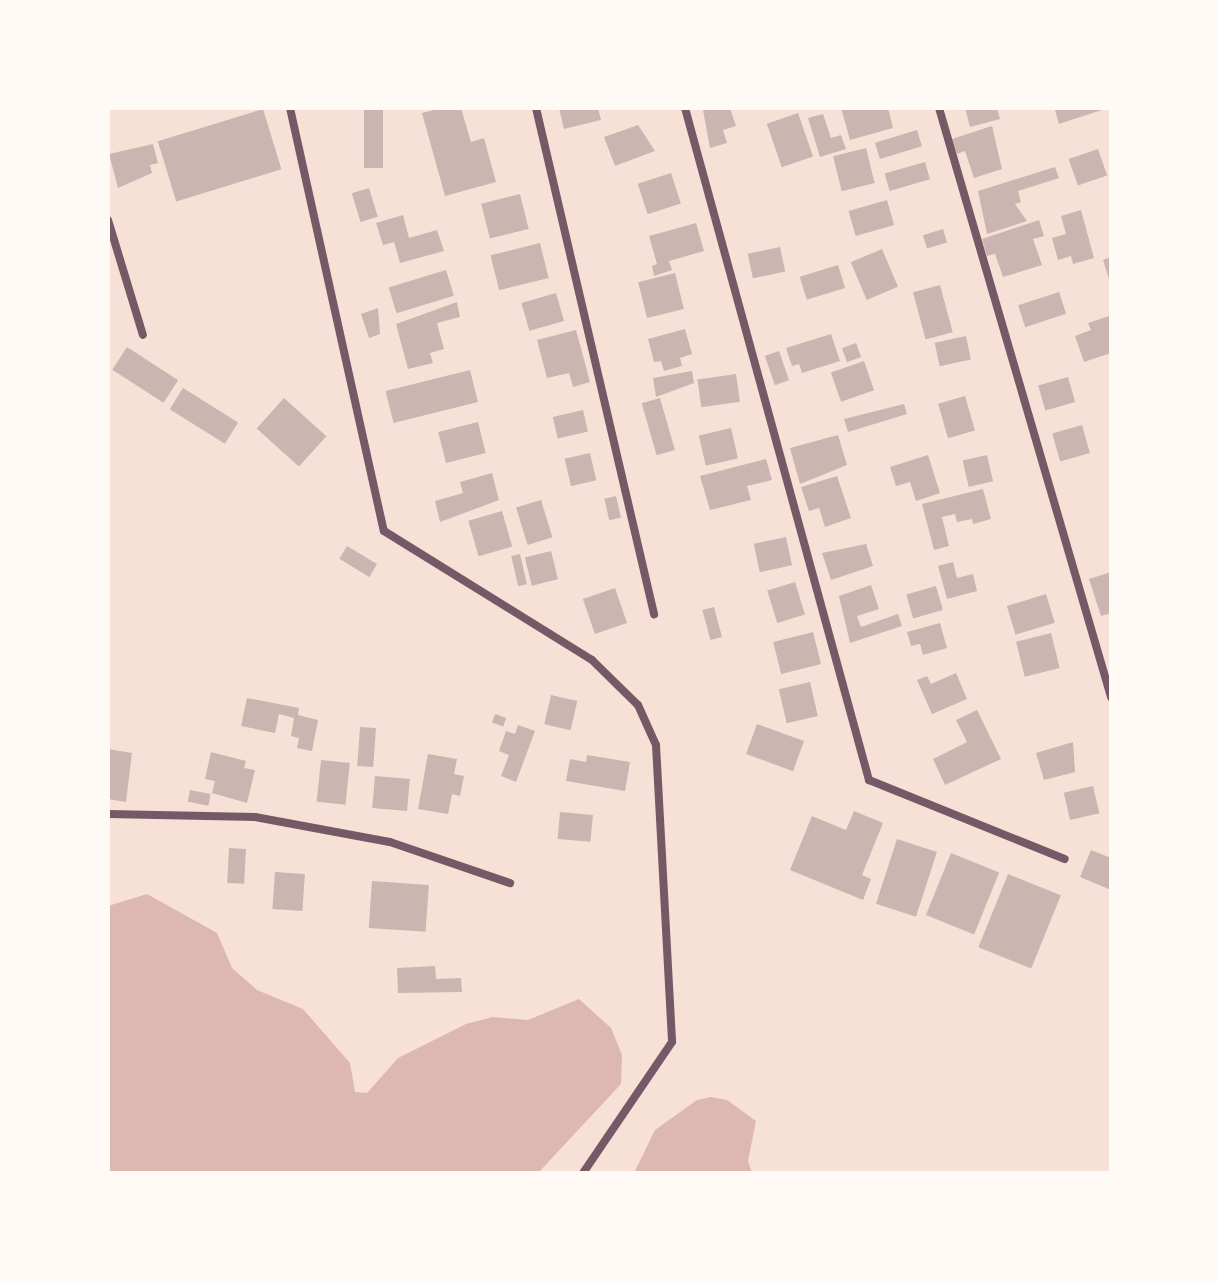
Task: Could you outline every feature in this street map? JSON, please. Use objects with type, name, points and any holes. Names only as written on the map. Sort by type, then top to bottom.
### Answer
[{"type":"street","points":[[290,108],[384,531],[592,660],[638,705],[656,745],[672,1042],[583,1173]]},
{"type":"street","points":[[536,108],[654,614]]},
{"type":"street","points":[[685,108],[869,780],[1065,859]]},
{"type":"street","points":[[939,108],[1111,697]]},
{"type":"street","points":[[108,220],[143,335]]},
{"type":"street","points":[[108,814],[255,817],[390,842],[510,883]]},
{"type":"shaded area","points":[[147,894],[217,933],[232,968],[257,990],[303,1009],[350,1063],[355,1092],[367,1093],[398,1058],[466,1024],[493,1017],[528,1020],[579,999],[611,1028],[622,1055],[621,1084],[538,1173],[108,1173],[108,906]]},
{"type":"shaded area","points":[[711,1097],[727,1100],[756,1121],[748,1161],[752,1173],[634,1173],[655,1130],[697,1100]]},
{"type":"building","points":[[364,108],[383,108],[383,168],[364,168]]},
{"type":"building","points":[[442,108],[461,108],[471,142],[484,138],[496,182],[445,196],[422,113]]},
{"type":"building","points":[[559,108],[598,108],[601,120],[564,129]]},
{"type":"building","points":[[730,108],[736,126],[723,130],[727,143],[710,148],[703,110]]},
{"type":"building","points":[[841,108],[888,108],[893,128],[850,140]]},
{"type":"building","points":[[965,108],[997,108],[1000,119],[970,127]]},
{"type":"building","points":[[1061,108],[1108,108],[1059,124],[1055,110]]},
{"type":"building","points":[[263,109],[281,169],[176,201],[158,141]]},
{"type":"building","points":[[798,113],[813,156],[782,167],[767,124]]},
{"type":"building","points":[[823,114],[831,138],[841,135],[846,149],[820,157],[808,118]]},
{"type":"building","points":[[638,125],[655,151],[615,166],[604,137]]},
{"type":"building","points":[[992,126],[1002,169],[974,178],[965,151],[957,154],[952,139]]},
{"type":"building","points":[[917,130],[922,146],[880,159],[875,143]]},
{"type":"building","points":[[153,144],[158,163],[150,165],[152,173],[118,188],[109,154]]},
{"type":"building","points":[[866,148],[875,183],[842,191],[833,156]]},
{"type":"building","points":[[1098,149],[1107,175],[1078,186],[1069,159]]},
{"type":"building","points":[[925,162],[930,179],[890,191],[885,174]]},
{"type":"building","points":[[1055,167],[1059,178],[1018,191],[1021,202],[1015,204],[1027,221],[987,234],[978,191]]},
{"type":"building","points":[[671,173],[681,203],[648,214],[638,184]]},
{"type":"building","points":[[369,188],[378,217],[361,222],[352,193]]},
{"type":"building","points":[[520,194],[529,229],[490,239],[481,204]]},
{"type":"building","points":[[887,200],[894,225],[856,236],[849,211]]},
{"type":"building","points":[[1081,210],[1094,258],[1073,264],[1071,256],[1058,260],[1052,238],[1066,234],[1061,216]]},
{"type":"building","points":[[403,215],[409,238],[437,230],[444,251],[400,263],[394,242],[383,245],[376,223]]},
{"type":"building","points":[[1039,220],[1044,236],[1033,239],[1042,265],[1003,277],[995,254],[987,256],[982,239]]},
{"type":"building","points":[[696,223],[704,251],[669,261],[672,270],[654,276],[652,266],[657,264],[649,236]]},
{"type":"building","points":[[943,229],[947,242],[927,249],[923,235]]},
{"type":"building","points":[[540,243],[549,278],[499,290],[491,255]]},
{"type":"building","points":[[780,247],[785,271],[753,278],[748,254]]},
{"type":"building","points":[[882,249],[898,287],[867,300],[851,262]]},
{"type":"building","points":[[1111,257],[1111,282],[1110,282],[1103,260]]},
{"type":"building","points":[[838,265],[845,288],[807,300],[800,277]]},
{"type":"building","points":[[446,270],[454,296],[397,313],[389,288]]},
{"type":"building","points":[[675,273],[684,309],[647,318],[638,282]]},
{"type":"building","points":[[940,285],[953,332],[926,340],[913,292]]},
{"type":"building","points":[[1059,292],[1066,314],[1025,327],[1018,305]]},
{"type":"building","points":[[556,293],[564,321],[529,331],[521,303]]},
{"type":"building","points":[[457,302],[460,317],[437,323],[444,349],[430,353],[433,363],[408,369],[396,324]]},
{"type":"building","points":[[378,308],[380,334],[369,338],[361,314]]},
{"type":"building","points":[[1109,316],[1111,353],[1084,362],[1075,336],[1091,330],[1088,323]]},
{"type":"building","points":[[685,329],[692,354],[680,358],[682,366],[664,371],[661,361],[654,362],[648,339]]},
{"type":"building","points":[[576,330],[590,382],[573,387],[569,373],[547,378],[537,340]]},
{"type":"building","points":[[831,334],[840,361],[802,373],[799,364],[792,366],[786,348]]},
{"type":"building","points":[[966,336],[971,359],[940,366],[935,343]]},
{"type":"building","points":[[856,343],[861,357],[847,362],[842,348]]},
{"type":"building","points":[[127,347],[178,380],[163,403],[112,370]]},
{"type":"building","points":[[779,351],[789,380],[775,385],[765,356]]},
{"type":"building","points":[[864,361],[874,390],[841,402],[831,372]]},
{"type":"building","points":[[470,370],[478,402],[394,423],[386,391]]},
{"type":"building","points":[[692,371],[694,383],[656,397],[653,378]]},
{"type":"building","points":[[736,374],[740,402],[701,407],[697,379]]},
{"type":"building","points":[[1068,377],[1075,402],[1045,411],[1038,386]]},
{"type":"building","points":[[183,388],[238,422],[225,444],[170,409]]},
{"type":"building","points":[[965,396],[975,431],[948,438],[938,404]]},
{"type":"building","points":[[284,398],[326,436],[299,467],[257,428]]},
{"type":"building","points":[[660,398],[675,450],[657,455],[642,403]]},
{"type":"building","points":[[904,404],[907,414],[848,432],[844,419]]},
{"type":"building","points":[[583,410],[588,431],[558,438],[553,417]]},
{"type":"building","points":[[478,422],[486,453],[446,463],[438,432]]},
{"type":"building","points":[[1082,425],[1090,453],[1060,461],[1052,434]]},
{"type":"building","points":[[731,428],[738,458],[706,466],[699,435]]},
{"type":"building","points":[[838,435],[847,465],[800,484],[790,448]]},
{"type":"building","points":[[590,453],[596,480],[571,486],[565,459]]},
{"type":"building","points":[[928,455],[940,493],[916,501],[910,482],[896,486],[890,467]]},
{"type":"building","points":[[987,455],[993,481],[969,487],[963,461]]},
{"type":"building","points":[[766,459],[772,480],[747,486],[751,500],[710,510],[700,476]]},
{"type":"building","points":[[492,473],[499,500],[440,522],[435,501],[463,493],[460,482]]},
{"type":"building","points":[[837,476],[851,518],[825,527],[819,508],[809,511],[801,487]]},
{"type":"building","points":[[983,489],[991,519],[973,524],[972,519],[957,522],[955,514],[942,517],[949,546],[934,550],[922,504]]},
{"type":"building","points":[[616,496],[621,517],[609,520],[604,499]]},
{"type":"building","points":[[541,500],[552,537],[528,545],[516,508]]},
{"type":"building","points":[[502,511],[512,547],[479,556],[468,521]]},
{"type":"building","points":[[786,537],[792,565],[760,572],[754,544]]},
{"type":"building","points":[[866,544],[873,566],[831,580],[822,553]]},
{"type":"building","points":[[347,546],[377,564],[369,577],[339,559]]},
{"type":"building","points":[[551,551],[558,579],[532,586],[525,558]]},
{"type":"building","points":[[520,554],[527,584],[518,586],[511,556]]},
{"type":"building","points":[[953,562],[957,578],[973,574],[977,591],[947,599],[938,566]]},
{"type":"building","points":[[1111,572],[1111,613],[1101,616],[1089,579]]},
{"type":"building","points":[[795,582],[805,615],[777,623],[767,590]]},
{"type":"building","points":[[871,585],[879,609],[857,616],[861,627],[898,614],[902,626],[850,643],[839,596]]},
{"type":"building","points":[[936,586],[943,610],[913,619],[906,595]]},
{"type":"building","points":[[615,588],[627,623],[595,634],[583,599]]},
{"type":"building","points":[[1046,594],[1055,623],[1016,635],[1007,606]]},
{"type":"building","points":[[714,607],[722,637],[710,640],[702,610]]},
{"type":"building","points":[[940,623],[947,648],[923,655],[920,644],[911,646],[907,632]]},
{"type":"building","points":[[813,632],[821,664],[781,674],[773,642]]},
{"type":"building","points":[[1051,633],[1060,668],[1025,677],[1016,642]]},
{"type":"building","points":[[956,673],[967,699],[932,714],[917,680],[927,676],[931,684]]},
{"type":"building","points":[[810,682],[818,716],[787,723],[779,689]]},
{"type":"building","points":[[551,695],[577,701],[571,730],[544,724]]},
{"type":"building","points":[[247,698],[299,708],[298,715],[318,720],[312,751],[297,748],[299,738],[291,736],[294,718],[279,714],[275,733],[241,726]]},
{"type":"building","points":[[977,710],[1001,759],[945,785],[933,759],[967,742],[956,720]]},
{"type":"building","points":[[495,714],[506,718],[503,727],[492,722]]},
{"type":"building","points":[[757,724],[804,741],[793,771],[746,754]]},
{"type":"building","points":[[518,725],[535,731],[516,782],[501,776],[509,755],[499,751],[506,731],[515,734]]},
{"type":"building","points":[[360,727],[376,728],[373,767],[357,766]]},
{"type":"building","points":[[1073,742],[1075,772],[1044,780],[1036,753]]},
{"type":"building","points":[[108,749],[132,753],[126,802],[108,799]]},
{"type":"building","points":[[211,752],[246,761],[244,768],[255,770],[247,803],[212,793],[215,781],[205,779]]},
{"type":"building","points":[[428,754],[457,759],[454,774],[464,776],[460,796],[452,794],[448,814],[418,809]]},
{"type":"building","points":[[587,755],[630,762],[625,791],[566,781],[570,759],[586,762]]},
{"type":"building","points":[[321,760],[350,763],[345,805],[317,802]]},
{"type":"building","points":[[375,776],[410,779],[407,811],[372,808]]},
{"type":"building","points":[[1093,786],[1099,813],[1070,820],[1064,793]]},
{"type":"building","points":[[190,790],[211,794],[208,806],[188,802]]},
{"type":"building","points":[[854,811],[883,823],[862,875],[871,879],[863,900],[790,870],[812,816],[846,830]]},
{"type":"building","points":[[560,812],[593,815],[591,842],[558,839]]},
{"type":"building","points":[[897,839],[937,852],[916,917],[876,904]]},
{"type":"building","points":[[229,848],[246,849],[244,884],[227,883]]},
{"type":"building","points":[[1091,850],[1111,858],[1111,890],[1080,877]]},
{"type":"building","points":[[951,853],[999,872],[974,935],[926,915]]},
{"type":"building","points":[[275,872],[305,874],[302,911],[272,909]]},
{"type":"building","points":[[1008,874],[1061,895],[1031,969],[978,947]]},
{"type":"building","points":[[372,881],[429,885],[426,932],[369,928]]},
{"type":"building","points":[[435,966],[436,979],[461,978],[462,992],[398,993],[397,968]]}]
